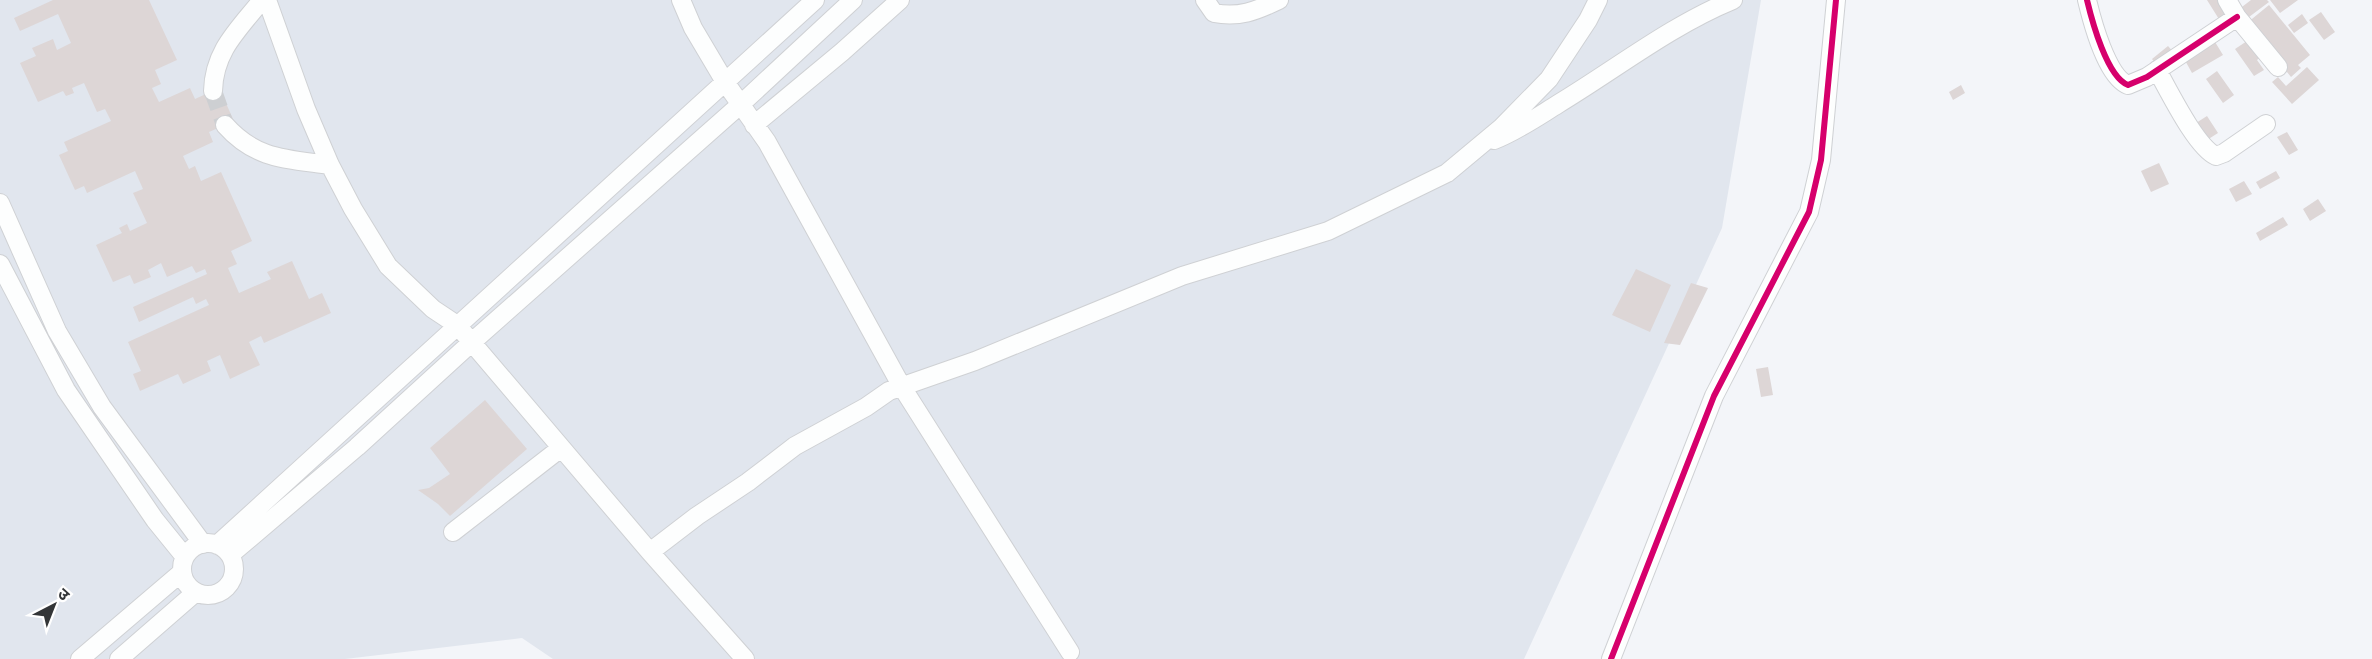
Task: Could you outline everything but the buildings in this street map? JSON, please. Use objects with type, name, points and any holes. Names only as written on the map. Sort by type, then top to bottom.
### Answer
[{"type":"street","points":[[213,91],[213,72],[225,46],[262,0]]},
{"type":"street","points":[[267,0],[306,109],[330,165],[352,209],[388,266],[433,309],[457,325],[650,552],[745,659]]},
{"type":"street","points":[[681,0],[693,28],[725,82],[766,142],[902,387],[1070,652]]},
{"type":"street","points":[[217,548],[457,325],[815,0]]},
{"type":"street","points":[[80,659],[183,564],[189,550],[217,548],[393,414],[741,104],[853,0]]},
{"type":"street","points":[[754,125],[900,0]]},
{"type":"street","points":[[1205,0],[1214,13],[1228,16],[1251,13],[1279,0]]},
{"type":"street","points":[[650,552],[806,439],[889,391],[975,361],[1182,276],[1328,231],[1447,173],[1480,146],[1549,79],[1588,20],[1598,0]]},
{"type":"street","points":[[1480,146],[1514,132],[1587,88],[1648,46],[1732,0]]},
{"type":"street","points":[[1611,659],[1714,396],[1809,212],[1821,160],[1836,0]]},
{"type":"street","points":[[2087,0],[2092,21],[2107,57],[2122,83],[2128,85],[2138,82],[2237,17]]},
{"type":"street","points":[[2227,0],[2237,17],[2278,67]]},
{"type":"street","points":[[2157,70],[2198,139],[2210,153],[2216,156],[2266,124]]},
{"type":"street","points":[[225,125],[240,142],[272,157],[330,165]]},
{"type":"street","points":[[0,202],[57,331],[102,407],[234,571],[227,587],[213,595],[196,592],[184,580],[183,564],[66,390],[0,264]]},
{"type":"street","points":[[380,396],[393,414]]},
{"type":"street","points":[[453,532],[561,448]]},
{"type":"street","points":[[101,640],[118,659],[196,592]]},
{"type":"shaded area","points":[[0,0],[1761,0],[1722,228],[1524,659],[553,659],[522,638],[345,659],[0,659]]},
{"type":"tunnel","points":[[213,91],[225,125]]},
{"type":"cycle path","points":[[1611,659],[1714,396],[1809,212],[1821,160],[1836,0]]},
{"type":"cycle path","points":[[2087,0],[2107,60],[2120,80],[2128,85],[2147,77],[2237,17]]}]
